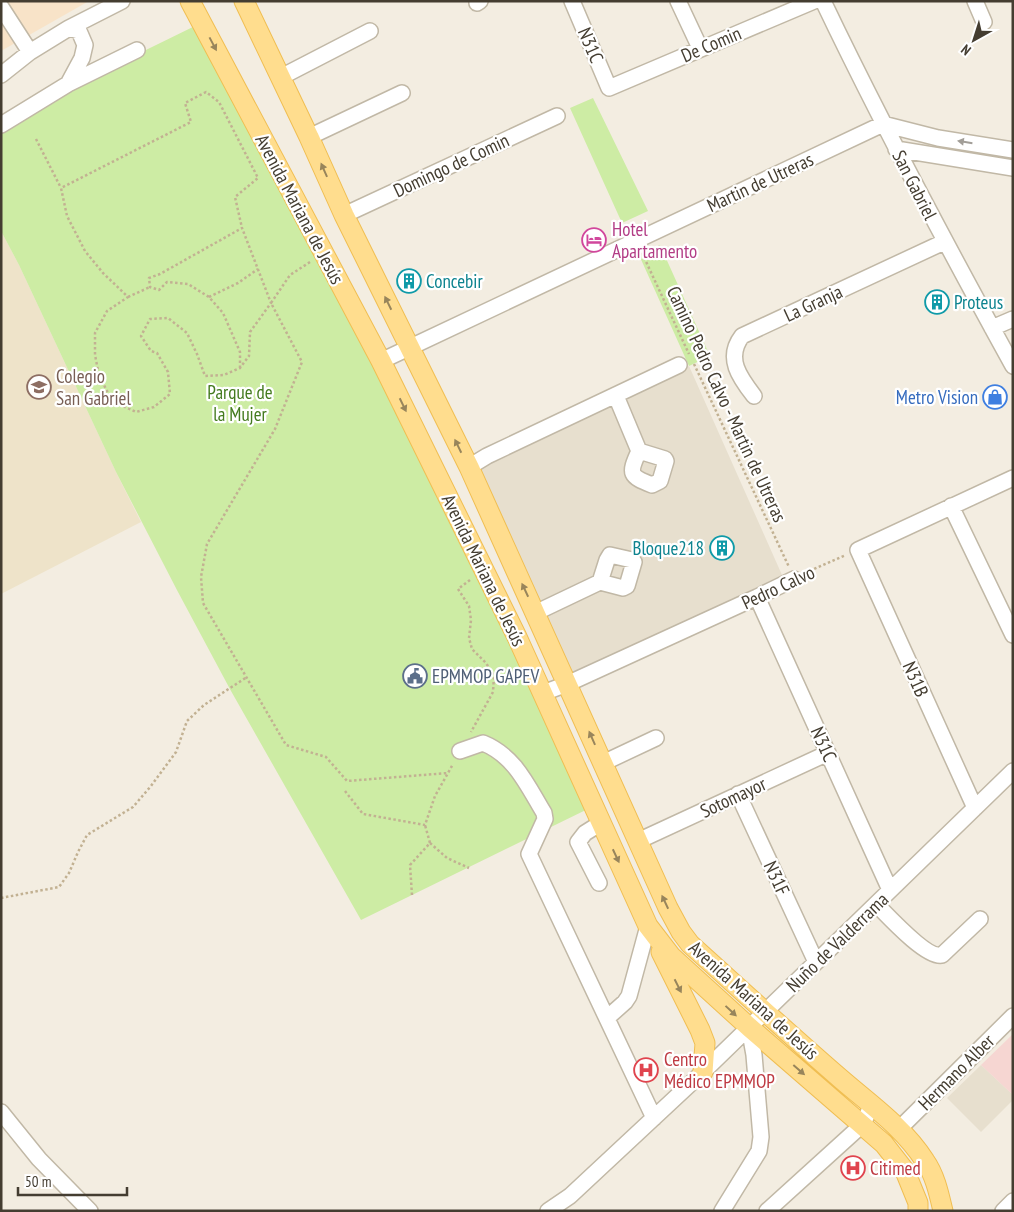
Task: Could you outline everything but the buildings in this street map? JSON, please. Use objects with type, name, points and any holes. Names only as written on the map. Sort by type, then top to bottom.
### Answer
[{"type":"main road","name":"Avenida Mariana de Jesús","points":[[190,1],[381,361],[517,637],[648,926],[671,956],[749,1027],[884,1144],[905,1171],[918,1203],[918,1211]]},
{"type":"main road","name":"Avenida Mariana de Jesús","points":[[244,1],[344,215],[469,467],[668,908],[681,932],[690,944],[842,1080],[900,1128],[926,1161],[943,1211]]},
{"type":"main road","points":[[517,637],[538,620]]},
{"type":"main road","points":[[648,926],[700,1030],[704,1044],[703,1072]]},
{"type":"street","points":[[1,75],[30,52],[69,28],[122,1]]},
{"type":"street","name":"N31C","points":[[572,1],[609,88]]},
{"type":"street","points":[[678,1],[700,48]]},
{"type":"street","name":"De Comin","points":[[609,88],[814,1]]},
{"type":"street","name":"San Gabriel","points":[[823,1],[883,124],[944,242],[1013,366]]},
{"type":"street","points":[[974,1],[984,22]]},
{"type":"street","points":[[1,7],[30,52]]},
{"type":"street","points":[[68,84],[82,58],[85,45],[79,32],[69,28]]},
{"type":"street","points":[[281,77],[370,30]]},
{"type":"street","points":[[1,125],[68,84],[137,50]]},
{"type":"street","points":[[309,137],[402,93]]},
{"type":"street","name":"Domingo de Comin","points":[[344,215],[558,116]]},
{"type":"street","points":[[883,124],[938,138],[1013,150]]},
{"type":"street","name":"Martin de Utreras","points":[[381,361],[883,124]]},
{"type":"street","points":[[896,149],[1013,168]]},
{"type":"street","name":"La Granja","points":[[754,396],[743,381],[735,364],[735,350],[742,336],[944,242]]},
{"type":"street","points":[[992,328],[1013,319]]},
{"type":"street","points":[[469,467],[487,456],[679,365]]},
{"type":"street","points":[[616,396],[639,451]]},
{"type":"street","points":[[858,550],[1013,478]]},
{"type":"street","points":[[951,506],[1013,635]]},
{"type":"street","name":"N31B","points":[[858,550],[975,808]]},
{"type":"street","name":"Pedro Calvo","points":[[543,694],[794,579]]},
{"type":"street","points":[[538,620],[600,582]]},
{"type":"street","name":"N31C","points":[[757,597],[890,890]]},
{"type":"street","points":[[603,763],[656,738]]},
{"type":"street","points":[[460,751],[483,743],[497,749],[509,759],[518,771],[544,813],[545,819],[529,854],[654,1118]]},
{"type":"street","name":"Sotomayor","points":[[638,841],[828,752]]},
{"type":"street","name":"Nuño de Valderrama","points":[[548,1211],[570,1196],[703,1072],[1013,771]]},
{"type":"street","name":"N31F","points":[[738,794],[816,962]]},
{"type":"street","points":[[599,883],[578,842],[585,833],[601,823]]},
{"type":"street","points":[[876,904],[926,951],[938,956],[980,919]]},
{"type":"street","points":[[607,1018],[629,996],[648,926]]},
{"type":"street","name":"Hermano Alber","points":[[900,1128],[1013,1016]]},
{"type":"street","points":[[722,1211],[759,1150],[762,1137],[754,1055],[749,1027]]},
{"type":"street","points":[[767,1211],[863,1124],[872,1104]]},
{"type":"street","points":[[1,1112],[39,1159],[90,1211]]},
{"type":"street","points":[[1002,1211],[1013,1201]]},
{"type":"path","points":[[61,188],[191,122],[185,103],[206,92],[219,102],[258,178],[235,198],[242,228],[272,303],[302,362],[275,429],[207,544],[200,576],[203,603],[286,744],[326,757],[347,782],[448,773]]},
{"type":"path","points":[[36,139],[61,188],[67,216],[85,250],[103,273],[128,297]]},
{"type":"path","points":[[150,287],[149,278],[160,274],[242,228]]},
{"type":"path","name":"Camino Pedro Calvo - Martin de Utreras","points":[[636,240],[794,579]]},
{"type":"path","points":[[240,368],[240,352],[223,313],[210,297],[188,284],[167,282],[159,290],[150,287],[128,297],[107,311],[95,333],[95,355],[99,375],[112,401],[136,412],[154,407],[170,394],[168,372],[157,353],[152,351],[141,336],[150,320],[168,318],[187,334],[205,376],[224,375],[240,368],[249,356],[250,332],[290,275],[324,254]]},
{"type":"path","points":[[210,297],[238,283],[258,269]]},
{"type":"path","name":"Pedro Calvo","points":[[794,579],[858,550]]},
{"type":"path","points":[[469,868],[447,858],[430,843],[425,825],[435,796],[493,692],[494,676],[486,663],[472,648],[469,638],[471,620],[469,606],[458,589],[470,580]]},
{"type":"path","points":[[1,898],[59,887],[69,873],[87,835],[133,807],[150,786],[176,752],[187,721],[204,705],[247,677]]},
{"type":"path","points":[[345,791],[363,814],[425,825]]},
{"type":"path","points":[[412,895],[410,865],[430,843]]},
{"type":"shaded area","points":[[1,1],[89,1],[1,51]]},
{"type":"shaded area","name":"Colegio San Gabriel","points":[[1,231],[141,522],[1,594]]},
{"type":"shaded area","points":[[689,366],[782,575],[572,676],[476,470]]},
{"type":"shaded area","points":[[1013,1034],[1013,1095],[981,1065]]},
{"type":"shaded area","points":[[981,1065],[1013,1095],[1013,1100],[981,1132],[947,1098]]},
{"type":"green space","name":"Parque de la Mujer","points":[[201,23],[594,806],[361,920],[231,691],[178,592],[116,472],[19,265],[1,231],[1,121]]},
{"type":"green space","points":[[593,98],[648,211],[622,223],[570,108]]},
{"type":"green space","points":[[660,245],[710,356],[689,366],[639,255]]},
{"type":"place","name":"Hotel Apartamento","points":[[594,240]]},
{"type":"place","name":"Concebir","points":[[409,281]]},
{"type":"place","name":"Proteus","points":[[937,302]]},
{"type":"place","name":"Colegio San Gabriel","points":[[39,387]]},
{"type":"place","name":"Metro Vision","points":[[995,397]]},
{"type":"place","name":"Bloque218","points":[[722,548]]},
{"type":"place","name":"EPMMOP GAPEV","points":[[415,676]]},
{"type":"place","name":"Centro Médico EPMMOP","points":[[646,1070]]},
{"type":"place","name":"Citimed","points":[[853,1168]]}]
